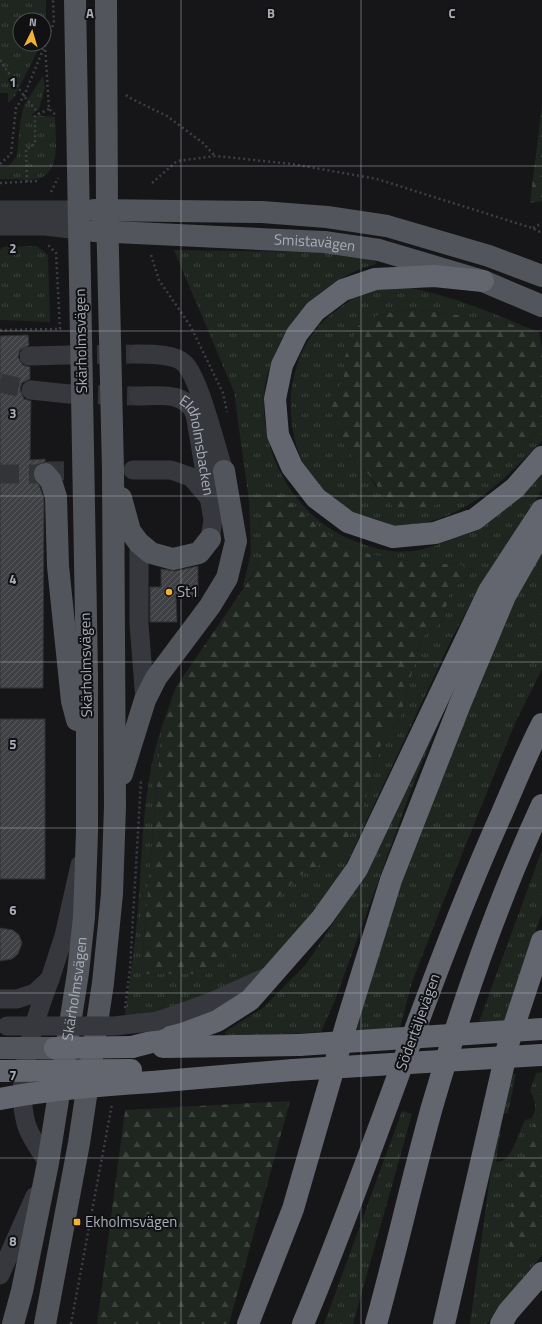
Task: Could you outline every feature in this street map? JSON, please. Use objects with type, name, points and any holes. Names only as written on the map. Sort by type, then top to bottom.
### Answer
[{"type":"highway","points":[[483,281],[434,276],[375,278],[343,290],[314,311],[296,334],[282,364],[275,399],[278,435],[292,467],[316,498],[348,522],[392,537],[435,533],[475,518],[515,488],[542,457]]},
{"type":"highway","points":[[132,1047],[182,1034],[217,1021],[250,1000],[322,918],[357,869],[489,591],[542,510]]},
{"type":"highway","points":[[248,1324],[293,1209],[347,1022],[391,880],[460,704],[505,596],[542,531]]},
{"type":"highway","name":"Södertäljevägen","points":[[303,1324],[334,1251],[451,932],[490,839],[542,724]]},
{"type":"highway","points":[[376,1324],[435,1099],[484,944],[542,805]]},
{"type":"highway","points":[[444,1324],[509,1041],[542,941]]},
{"type":"highway","points":[[55,1048],[299,1045],[542,1029]]},
{"type":"highway","points":[[0,1071],[152,1076],[293,1070],[541,1055]]},
{"type":"highway","points":[[0,1099],[26,1094],[94,1086],[152,1076]]},
{"type":"highway","points":[[460,1324],[469,1269],[480,1168]]},
{"type":"highway","points":[[501,1324],[508,1312],[542,1273]]},
{"type":"main road","name":"Skärholmsvägen","points":[[13,1324],[22,1291],[48,1163],[78,973],[84,917],[87,832],[87,768],[75,0]]},
{"type":"main road","name":"Skärholmsvägen","points":[[45,1324],[79,1143],[103,982],[112,894],[123,470],[107,210],[106,0]]},
{"type":"main road","name":"Smistavägen","points":[[79,220],[107,210],[262,212],[327,216],[387,226],[489,256],[542,276]]},
{"type":"main road","name":"Smistavägen","points":[[79,220],[108,232],[324,242],[379,250],[483,281],[542,306]]},
{"type":"main road","points":[[115,806],[125,761],[145,700],[156,678],[210,606],[227,578],[236,541],[219,500],[214,467]]},
{"type":"main road","points":[[123,470],[130,531],[138,543],[151,553],[173,559],[199,553],[210,539]]},
{"type":"main road","points":[[45,474],[51,482],[56,497],[58,566],[72,701],[87,768]]},
{"type":"main road","points":[[0,1048],[55,1048]]},
{"type":"main road","points":[[6,1324],[22,1291]]},
{"type":"street","points":[[0,210],[79,220]]},
{"type":"street","points":[[260,239],[262,212]]},
{"type":"street","points":[[0,226],[45,226],[79,220]]},
{"type":"street","name":"Eldholmsbacken","points":[[138,354],[165,355],[185,363],[197,386],[214,467]]},
{"type":"street","points":[[29,356],[68,355]]},
{"type":"street","points":[[31,390],[69,394]]},
{"type":"street","name":"Eldholmsbacken","points":[[139,396],[177,397],[191,404],[214,467]]},
{"type":"street","points":[[171,470],[177,467],[214,467]]},
{"type":"street","points":[[123,470],[171,470],[191,477],[219,500]]},
{"type":"street","name":"Eldholmsbacken","points":[[210,539],[213,520],[219,500]]},
{"type":"street","points":[[138,543],[138,624],[145,700]]},
{"type":"street","points":[[0,1275],[34,1201],[48,1163],[26,1123],[22,1085],[36,1016],[64,936],[87,832]]},
{"type":"street","points":[[4,1026],[114,1026],[158,1020],[211,1002],[274,973]]},
{"type":"street","points":[[0,999],[17,999],[35,993],[50,979]]},
{"type":"street","points":[[4,1026],[55,1048]]},
{"type":"path","points":[[52,28],[54,23],[53,0]]},
{"type":"path","points":[[0,164],[11,154],[16,108],[24,96],[42,52]]},
{"type":"path","points":[[45,52],[49,109],[61,119]]},
{"type":"path","points":[[0,60],[24,96],[39,114]]},
{"type":"path","points":[[125,92],[128,97],[168,116],[203,143],[216,156]]},
{"type":"path","points":[[27,182],[26,149],[35,144],[35,116],[49,109]]},
{"type":"path","points":[[152,183],[176,161],[216,156],[292,164],[377,179],[532,228],[542,233]]},
{"type":"path","points":[[44,194],[51,193],[61,172]]},
{"type":"path","points":[[0,182],[39,181]]},
{"type":"path","points":[[532,228],[542,224]]},
{"type":"path","points":[[0,330],[60,329],[56,252],[46,244]]},
{"type":"path","points":[[151,255],[159,280],[190,327],[223,392],[228,416]]},
{"type":"path","points":[[124,1016],[130,969],[142,772]]},
{"type":"path","points":[[71,1324],[112,1101]]},
{"type":"green space","points":[[0,0],[46,0],[46,12],[12,12],[12,52],[37,52],[15,96],[8,103],[8,93],[0,93]]},
{"type":"green space","points":[[43,76],[45,88],[39,109],[31,115],[55,117],[56,150],[52,167],[48,173],[37,179],[0,179],[0,167],[8,167],[17,156],[20,123],[24,105]]},
{"type":"green space","points":[[542,105],[542,201],[530,203]]},
{"type":"green space","points":[[37,246],[48,255],[50,322],[0,320],[0,250],[3,247]]},
{"type":"green space","points":[[174,250],[315,252],[363,257],[376,262],[377,264],[353,272],[332,284],[310,301],[285,333],[280,342],[266,380],[264,405],[266,430],[273,454],[283,477],[297,498],[314,516],[334,531],[357,542],[383,550],[400,552],[418,550],[443,543],[473,526],[488,516],[542,472],[542,490],[482,583],[452,638],[338,882],[279,954],[256,973],[224,993],[149,1015],[125,1015],[137,922],[144,817],[155,748],[162,726],[141,974],[199,974],[300,875],[339,855],[361,814],[384,734],[399,722],[421,638],[443,621],[450,591],[474,571],[462,565],[401,560],[356,550],[330,536],[304,512],[268,487],[260,511],[262,550],[256,570],[243,587],[251,553],[249,501],[234,392]]},
{"type":"green space","points":[[387,286],[404,287],[451,298],[526,327],[446,313],[409,309],[378,315],[344,359],[344,381],[330,397],[330,409],[352,457],[366,471],[376,487],[525,444],[542,425],[542,441],[494,487],[461,509],[439,519],[414,525],[389,526],[362,520],[339,502],[323,492],[314,483],[296,446],[292,425],[291,404],[293,383],[298,363],[306,344],[318,327],[338,309],[368,289]]},
{"type":"green space","points":[[409,309],[446,313],[526,327],[539,332],[542,348],[542,425],[525,444],[462,495],[420,511],[395,510],[366,471],[352,457],[330,409],[330,397],[344,381],[344,359],[358,326],[378,315]]},
{"type":"green space","points":[[268,487],[304,512],[330,536],[356,550],[401,560],[462,565],[474,571],[450,591],[443,621],[421,638],[399,722],[384,734],[361,814],[339,855],[300,875],[268,907],[229,959],[199,974],[141,974],[162,726],[176,687],[256,570],[262,550],[260,511],[264,490]]},
{"type":"green space","points":[[542,550],[542,669],[516,721],[464,849],[412,982],[400,1028],[357,1030],[364,987],[411,850],[523,581]]},
{"type":"green space","points":[[447,703],[413,785],[336,998],[321,1032],[233,1037],[226,1035],[225,1032],[264,1007],[307,963],[341,911]]},
{"type":"green space","points":[[542,850],[542,913],[504,1021],[479,1022]]},
{"type":"green space","points":[[542,1072],[542,1255],[487,1324],[470,1324],[492,1162],[507,1074],[516,1074],[508,1113],[503,1114],[496,1162],[502,1161],[506,1158],[514,1146],[525,1120],[532,1118],[535,1111],[535,1104],[534,1098],[530,1091],[536,1073]]},
{"type":"green space","points":[[290,1101],[229,1324],[97,1324],[125,1110]]},
{"type":"green space","points":[[541,1101],[542,1221],[509,1263],[512,1198]]},
{"type":"green space","points":[[402,1111],[412,1114],[353,1324],[324,1324]]},
{"type":"building","points":[[28,335],[29,345],[20,350],[18,357],[23,365],[30,367],[30,379],[22,383],[20,389],[24,399],[31,401],[30,460],[45,459],[45,462],[37,465],[33,470],[33,476],[40,487],[44,499],[43,688],[0,688],[0,336]]},
{"type":"building","name":"St1","points":[[198,566],[198,597],[176,597],[177,622],[150,622],[150,587],[161,587],[161,569],[175,571]]},
{"type":"building","points":[[0,719],[45,719],[45,879],[0,879]]},
{"type":"building","points":[[0,928],[13,930],[19,935],[22,943],[18,954],[12,959],[0,961]]},
{"type":"tunnel","points":[[68,355],[138,354]]},
{"type":"tunnel","points":[[0,383],[31,390]]},
{"type":"tunnel","points":[[69,394],[139,396]]},
{"type":"tunnel","points":[[45,471],[127,470]]},
{"type":"tunnel","points":[[0,474],[45,474]]},
{"type":"place","name":"St1","points":[[169,592]]},
{"type":"place","name":"Ekholmsvägen","points":[[77,1222]]}]
